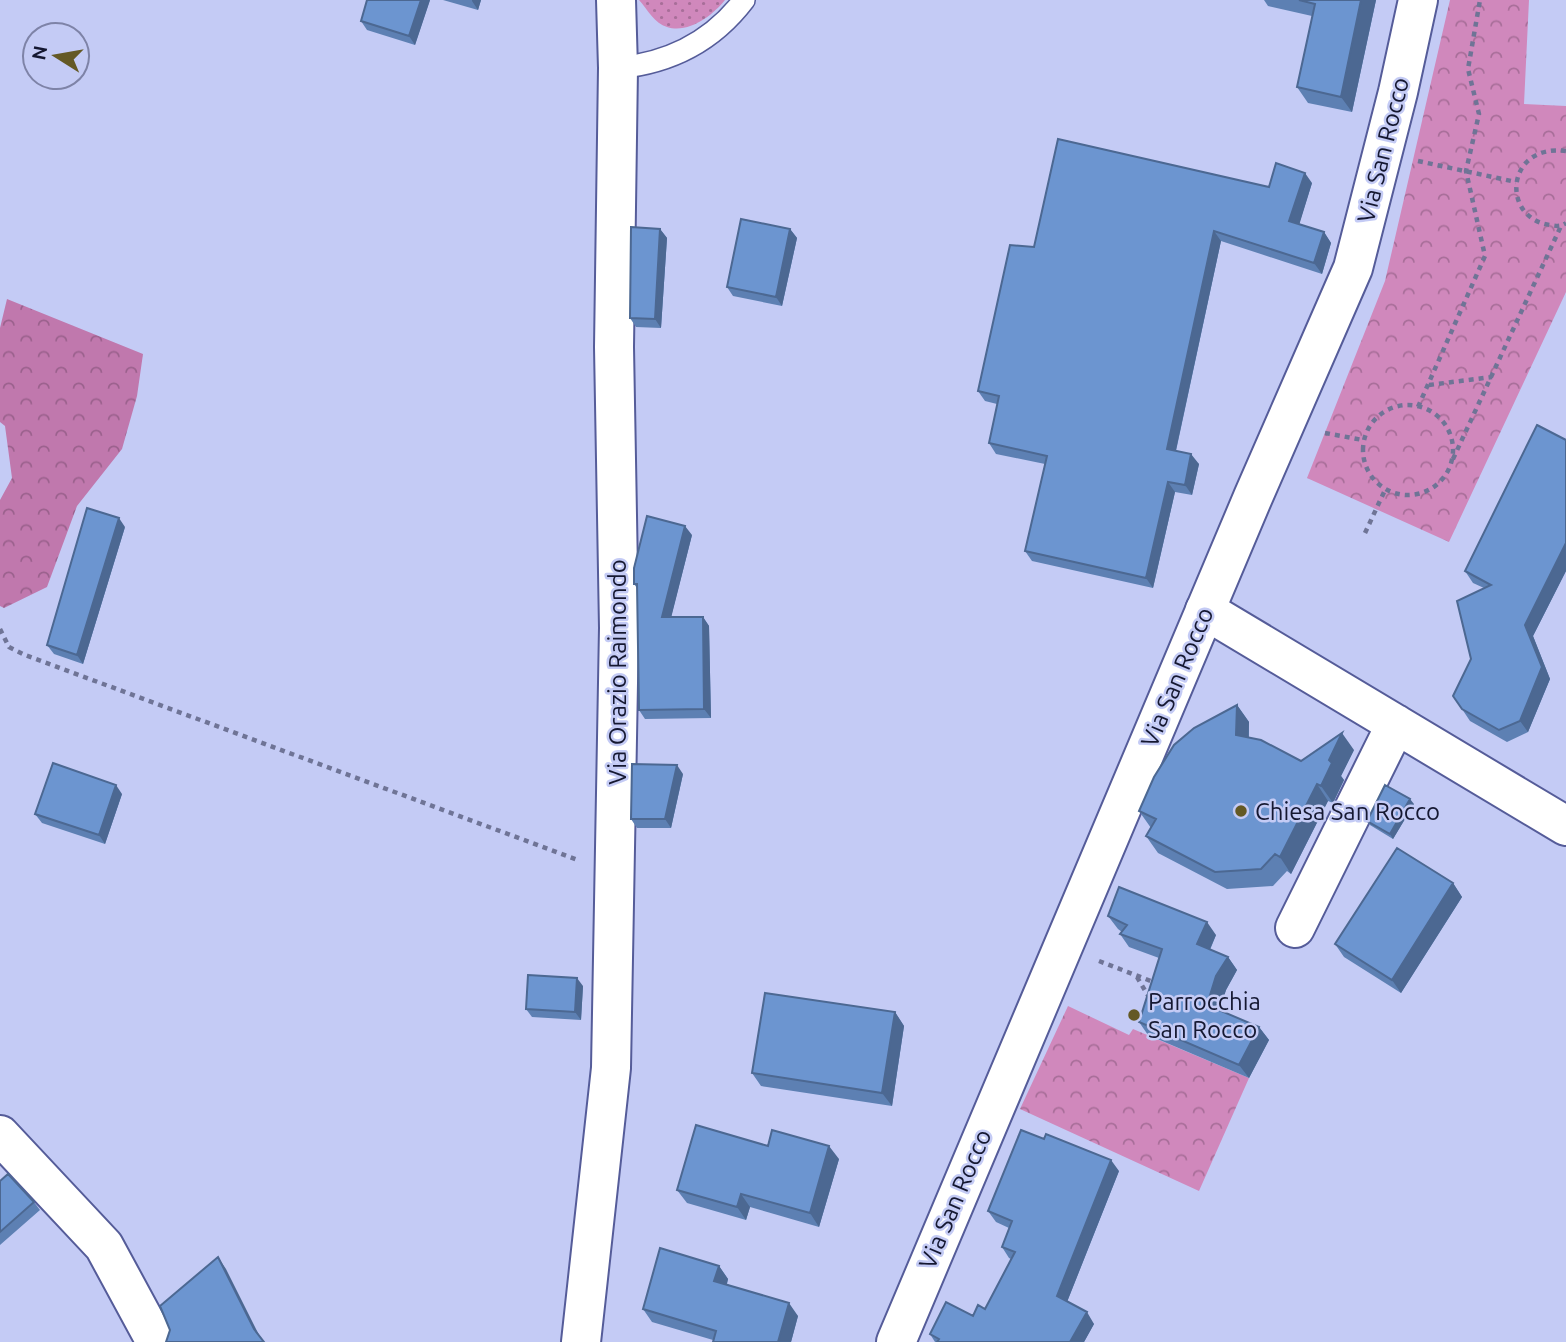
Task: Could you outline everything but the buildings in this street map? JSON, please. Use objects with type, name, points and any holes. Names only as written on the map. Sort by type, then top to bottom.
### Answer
[{"type":"street","name":"Via Orazio Raimondo","points":[[581,1342],[611,1068],[619,628],[614,347],[618,68],[616,0]]},
{"type":"street","name":"Via San Rocco","points":[[896,1342],[1205,610],[1353,268],[1398,92],[1418,0]]},
{"type":"street","points":[[1205,610],[1566,826]]},
{"type":"street","points":[[1295,929],[1396,724]]},
{"type":"street","points":[[0,1135],[104,1245],[156,1342]]},
{"type":"lane","points":[[618,68],[660,61],[706,39],[728,21],[744,0]]},
{"type":"path","points":[[1418,407],[1486,256],[1466,172],[1479,114],[1468,69],[1480,0]]},
{"type":"path","points":[[1453,459],[1450,431],[1431,410],[1418,407],[1403,404],[1377,416],[1363,440],[1366,469],[1385,490],[1412,496],[1439,484],[1453,459],[1563,225],[1537,223],[1520,206],[1516,182],[1526,160],[1547,149],[1566,151]]},
{"type":"path","points":[[1413,160],[1516,182]]},
{"type":"path","points":[[1429,385],[1492,377]]},
{"type":"path","points":[[1325,433],[1363,440]]},
{"type":"path","points":[[1365,533],[1385,490]]},
{"type":"path","points":[[0,629],[9,647],[25,655],[615,873]]},
{"type":"path","points":[[1062,947],[1164,986]]},
{"type":"path","points":[[1136,975],[1156,1011]]},
{"type":"green space","points":[[639,0],[725,0],[700,22],[684,28],[675,28],[659,23]]},
{"type":"green space","points":[[1450,0],[1529,0],[1524,104],[1566,106],[1566,292],[1449,542],[1307,478],[1385,281]]},
{"type":"green space","points":[[7,299],[143,354],[137,396],[122,449],[77,506],[47,587],[4,608],[0,606],[0,500],[12,478],[5,426],[0,422],[0,328]]},
{"type":"green space","points":[[1068,1006],[1129,1035],[1133,1029],[1249,1078],[1199,1191],[1020,1109]]},
{"type":"place","name":"Chiesa San Rocco","points":[[1241,811]]},
{"type":"place","name":"Parrocchia San Rocco","points":[[1134,1015]]}]
